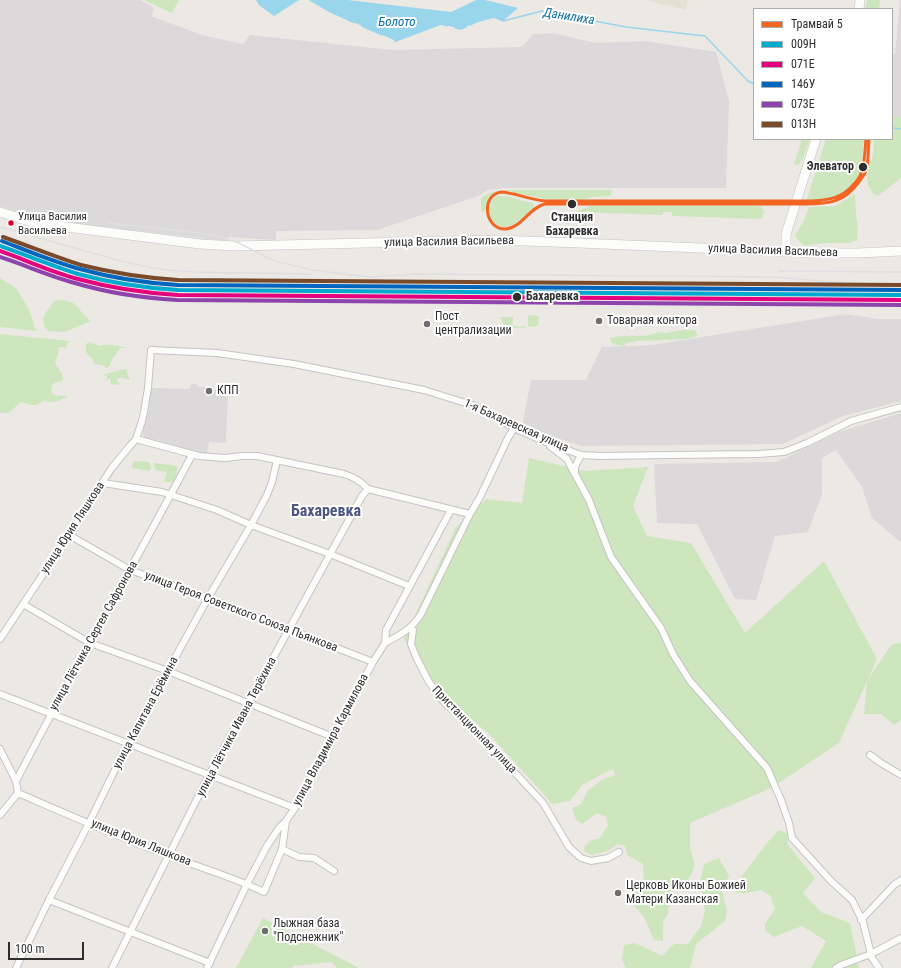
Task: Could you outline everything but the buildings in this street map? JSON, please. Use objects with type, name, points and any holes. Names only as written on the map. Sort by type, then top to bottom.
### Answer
[{"type":"main road","points":[[786,251],[786,234],[816,140]]},
{"type":"main road","name":"улица Василия Васильева","points":[[0,212],[35,223],[200,244],[236,246],[498,240],[858,253],[901,251]]},
{"type":"street","name":"1-я Бахаревская улица","points":[[136,439],[144,412],[148,388],[151,350],[217,353],[294,364],[408,386],[483,410],[514,428],[581,455],[758,454],[784,452],[807,443],[851,421],[901,407]]},
{"type":"street","points":[[385,643],[409,629],[421,614],[514,428]]},
{"type":"street","points":[[136,439],[192,455],[217,458],[252,455],[263,456],[348,475],[358,479],[368,489],[470,514]]},
{"type":"street","name":"улица Юрия Ляшкова","points":[[0,639],[118,460],[136,439]]},
{"type":"street","points":[[546,442],[567,459],[589,500],[611,557],[661,628],[672,654],[690,681],[767,768],[781,800],[789,823],[792,838],[831,881],[852,900],[863,922],[872,958],[879,968]]},
{"type":"street","name":"улица Лётчика Сергея Сафронова","points":[[16,781],[51,713],[192,455]]},
{"type":"street","points":[[575,474],[575,467],[581,455]]},
{"type":"street","name":"улица Капитана Ерёмина","points":[[16,968],[128,743],[208,598],[251,525],[270,488],[277,460]]},
{"type":"street","points":[[103,483],[172,494],[217,510],[251,525],[330,554],[410,586]]},
{"type":"street","name":"улица Лётчика Ивана Терёхина","points":[[112,968],[209,775],[290,630],[362,496],[368,489]]},
{"type":"street","name":"улица Владимира Кармилова","points":[[209,966],[247,884],[275,834],[296,808],[373,662],[385,643],[386,630],[451,510]]},
{"type":"street","name":"улица Героя Советского Союза Пьянкова","points":[[69,534],[130,570],[208,598],[373,662]]},
{"type":"street","points":[[23,604],[90,643],[249,703],[333,737]]},
{"type":"street","name":"Пристанционная улица","points":[[409,629],[413,630],[411,644],[417,659],[429,682],[439,696],[504,760],[544,803],[568,847],[581,858],[591,861],[608,858],[619,852]]},
{"type":"street","points":[[0,694],[296,808]]},
{"type":"street","points":[[0,749],[16,781],[18,793],[0,815]]},
{"type":"street","points":[[870,754],[881,763],[901,775]]},
{"type":"street","name":"улица Юрия Ляшкова","points":[[18,793],[169,856],[247,884],[264,892],[282,849]]},
{"type":"street","points":[[286,821],[282,849],[300,857],[314,858],[334,871]]},
{"type":"street","points":[[861,920],[894,885],[901,880]]},
{"type":"street","points":[[49,900],[130,932],[209,966]]},
{"type":"street","points":[[836,968],[872,954],[901,938]]},
{"type":"shaded area","points":[[0,0],[140,0],[154,8],[151,16],[205,36],[243,44],[250,35],[392,50],[522,47],[533,34],[553,33],[595,43],[645,41],[716,52],[729,101],[726,188],[503,188],[488,190],[478,196],[377,230],[276,231],[276,240],[229,237],[227,241],[41,220],[0,206]]},
{"type":"shaded area","points":[[645,0],[688,0],[686,10]]},
{"type":"shaded area","points":[[901,0],[901,117],[893,116],[893,54],[895,54]]},
{"type":"shaded area","points":[[846,314],[877,319],[901,319],[901,401],[843,416],[783,444],[582,446],[522,427],[531,380],[586,380],[602,347],[652,345]]},
{"type":"shaded area","points":[[191,384],[196,384],[198,387],[212,388],[213,390],[228,391],[226,443],[209,442],[207,453],[180,449],[145,439],[143,431],[152,388],[190,389]]},
{"type":"shaded area","points":[[901,413],[901,541],[899,541],[872,518],[862,487],[836,450],[822,458],[822,494],[808,532],[775,536],[756,600],[735,599],[697,524],[657,523],[654,464],[777,462],[839,432]]},
{"type":"green space","points":[[144,0],[179,0],[172,13]]},
{"type":"green space","points":[[867,0],[880,0],[879,8],[865,8]]},
{"type":"green space","points":[[893,116],[901,117],[901,178],[878,196],[873,194],[867,182],[869,162],[872,159],[874,140],[893,140]]},
{"type":"green space","points":[[802,140],[810,140],[802,161],[798,165],[794,164]]},
{"type":"green space","points":[[826,140],[864,140],[860,175],[851,187],[843,194],[835,197],[806,202]]},
{"type":"green space","points":[[503,190],[612,190],[611,196],[592,197],[583,200],[550,200],[502,191],[490,196],[484,212],[481,212],[481,198],[489,193]]},
{"type":"green space","points":[[855,194],[858,230],[857,240],[849,243],[824,243],[805,246],[799,241],[795,235],[803,223],[809,207],[835,206]]},
{"type":"green space","points":[[497,196],[507,196],[533,203],[534,207],[513,224],[505,227],[497,226],[491,221],[488,209],[490,202]]},
{"type":"green space","points":[[590,206],[761,206],[764,211],[762,219],[672,216],[672,212],[663,212],[663,215],[575,212]]},
{"type":"green space","points":[[0,278],[16,288],[28,308],[34,327],[38,331],[0,327]]},
{"type":"green space","points":[[60,300],[75,304],[91,321],[65,332],[48,331],[44,326],[43,319],[54,301]]},
{"type":"green space","points":[[528,315],[539,316],[538,326],[528,327]]},
{"type":"green space","points":[[500,317],[513,317],[513,326],[525,326],[525,328],[505,328]]},
{"type":"green space","points":[[682,330],[695,330],[698,336],[686,339],[638,341],[627,343],[624,346],[612,344],[610,338],[621,336],[645,336],[658,332],[665,333]]},
{"type":"green space","points":[[0,334],[70,341],[66,345],[67,349],[60,347],[58,349],[55,362],[62,373],[63,378],[62,381],[52,385],[52,393],[54,395],[69,396],[58,401],[44,401],[36,405],[21,402],[9,413],[0,412]]},
{"type":"green space","points":[[89,342],[99,346],[110,345],[128,348],[120,348],[109,367],[106,368],[102,365],[94,364],[92,358],[87,354],[86,347],[87,343]]},
{"type":"green space","points":[[127,369],[130,380],[119,378],[117,381],[120,384],[115,385],[111,384],[110,378],[105,381],[107,376],[103,375]]},
{"type":"green space","points":[[529,458],[585,471],[648,467],[633,506],[647,536],[691,543],[745,633],[824,561],[877,659],[839,743],[771,788],[690,823],[690,848],[695,866],[688,880],[676,884],[670,892],[668,914],[663,922],[663,941],[654,940],[644,917],[630,901],[644,881],[643,864],[627,855],[625,846],[618,844],[608,851],[592,855],[585,852],[584,848],[590,841],[600,838],[608,825],[606,817],[597,813],[582,824],[576,820],[572,808],[581,804],[588,790],[602,780],[615,775],[613,769],[582,785],[570,801],[551,804],[488,733],[465,714],[432,682],[404,639],[456,527],[486,499],[522,503]]},
{"type":"green space","points":[[133,462],[150,463],[151,469],[148,471],[132,468]]},
{"type":"green space","points":[[155,463],[178,467],[174,482],[164,482],[167,473],[155,470]]},
{"type":"green space","points":[[901,642],[901,720],[894,725],[881,714],[864,714],[867,681],[891,645]]},
{"type":"green space","points":[[779,830],[787,833],[788,845],[815,878],[803,893],[821,912],[850,923],[859,968],[811,968],[826,941],[802,926],[774,937],[765,931],[765,924],[775,909],[770,895],[761,890],[736,893],[735,885],[767,843]]},
{"type":"green space","points":[[719,858],[729,876],[722,891],[727,911],[725,921],[696,944],[690,968],[626,968],[622,960],[624,945],[635,943],[662,956],[674,944],[688,944],[701,926],[705,911],[700,882],[704,864]]},
{"type":"green space","points":[[263,918],[359,968],[337,968],[331,962],[294,966],[292,968],[236,968]]},
{"type":"water","points":[[256,0],[299,0],[274,16],[259,5]]},
{"type":"water","name":"Болото","points":[[310,0],[348,0],[451,12],[476,0],[485,0],[518,8],[503,21],[494,17],[476,22],[461,29],[441,24],[396,41],[331,12]]},
{"type":"waterway","name":"Данилиха","points":[[310,0],[355,23]]},
{"type":"waterway","name":"Данилиха","points":[[470,25],[494,17],[503,21],[542,11],[626,27],[705,36],[748,81],[753,84]]},
{"type":"waterway","name":"Данилиха","points":[[395,41],[441,24],[447,26]]},
{"type":"waterway","name":"Данилиха","points":[[362,26],[382,35]]},
{"type":"waterway","name":"Данилиха","points":[[455,28],[461,29],[466,27]]},
{"type":"waterway","name":"Данилиха","points":[[893,128],[901,129]]},
{"type":"railway","points":[[109,223],[218,236],[239,243],[272,260],[287,264],[313,270],[372,277],[414,274],[775,277],[842,283]]},
{"type":"railway","points":[[0,227],[121,261],[152,268],[191,272],[310,274]]},
{"type":"railway","points":[[779,271],[901,272]]},
{"type":"tram line","name":"5","points":[[866,140],[864,162],[859,178],[850,189],[830,199],[812,201],[545,201],[502,192],[495,194],[490,199],[488,205],[489,218],[493,224],[499,228],[506,229],[516,225],[535,209],[545,204],[806,204],[835,201],[853,189],[864,175],[868,162],[869,140]]},
{"type":"transit line","name":"013Н","points":[[3,237],[81,265],[130,275],[178,280],[901,285]]},
{"type":"transit line","name":"146У","points":[[2,241],[51,260],[92,272],[129,280],[178,285],[901,290]]},
{"type":"transit line","name":"009Н","points":[[0,246],[58,268],[90,277],[128,285],[178,290],[901,295]]},
{"type":"transit line","name":"071Е","points":[[0,251],[58,273],[90,282],[128,290],[178,295],[901,300]]},
{"type":"transit line","name":"073Е","points":[[0,257],[87,287],[151,298],[177,300],[901,305]]},
{"type":"place","name":"Элеватор","points":[[863,167]]},
{"type":"place","name":"Станция Бахаревка","points":[[572,204]]},
{"type":"place","name":"Улица Василия Васильева","points":[[11,223]]},
{"type":"place","name":"Бахаревка","points":[[517,297]]},
{"type":"place","name":"Товарная контора","points":[[599,321]]},
{"type":"place","name":"Пост централизации","points":[[427,324]]},
{"type":"place","name":"КПП","points":[[209,391]]},
{"type":"place","name":"Церковь Иконы Божией Матери Казанская","points":[[618,893]]},
{"type":"place","name":"Лыжная база \"Подснежник\"","points":[[265,931]]},
{"type":"district","name":"Бахаревка","points":[[326,512]]}]
